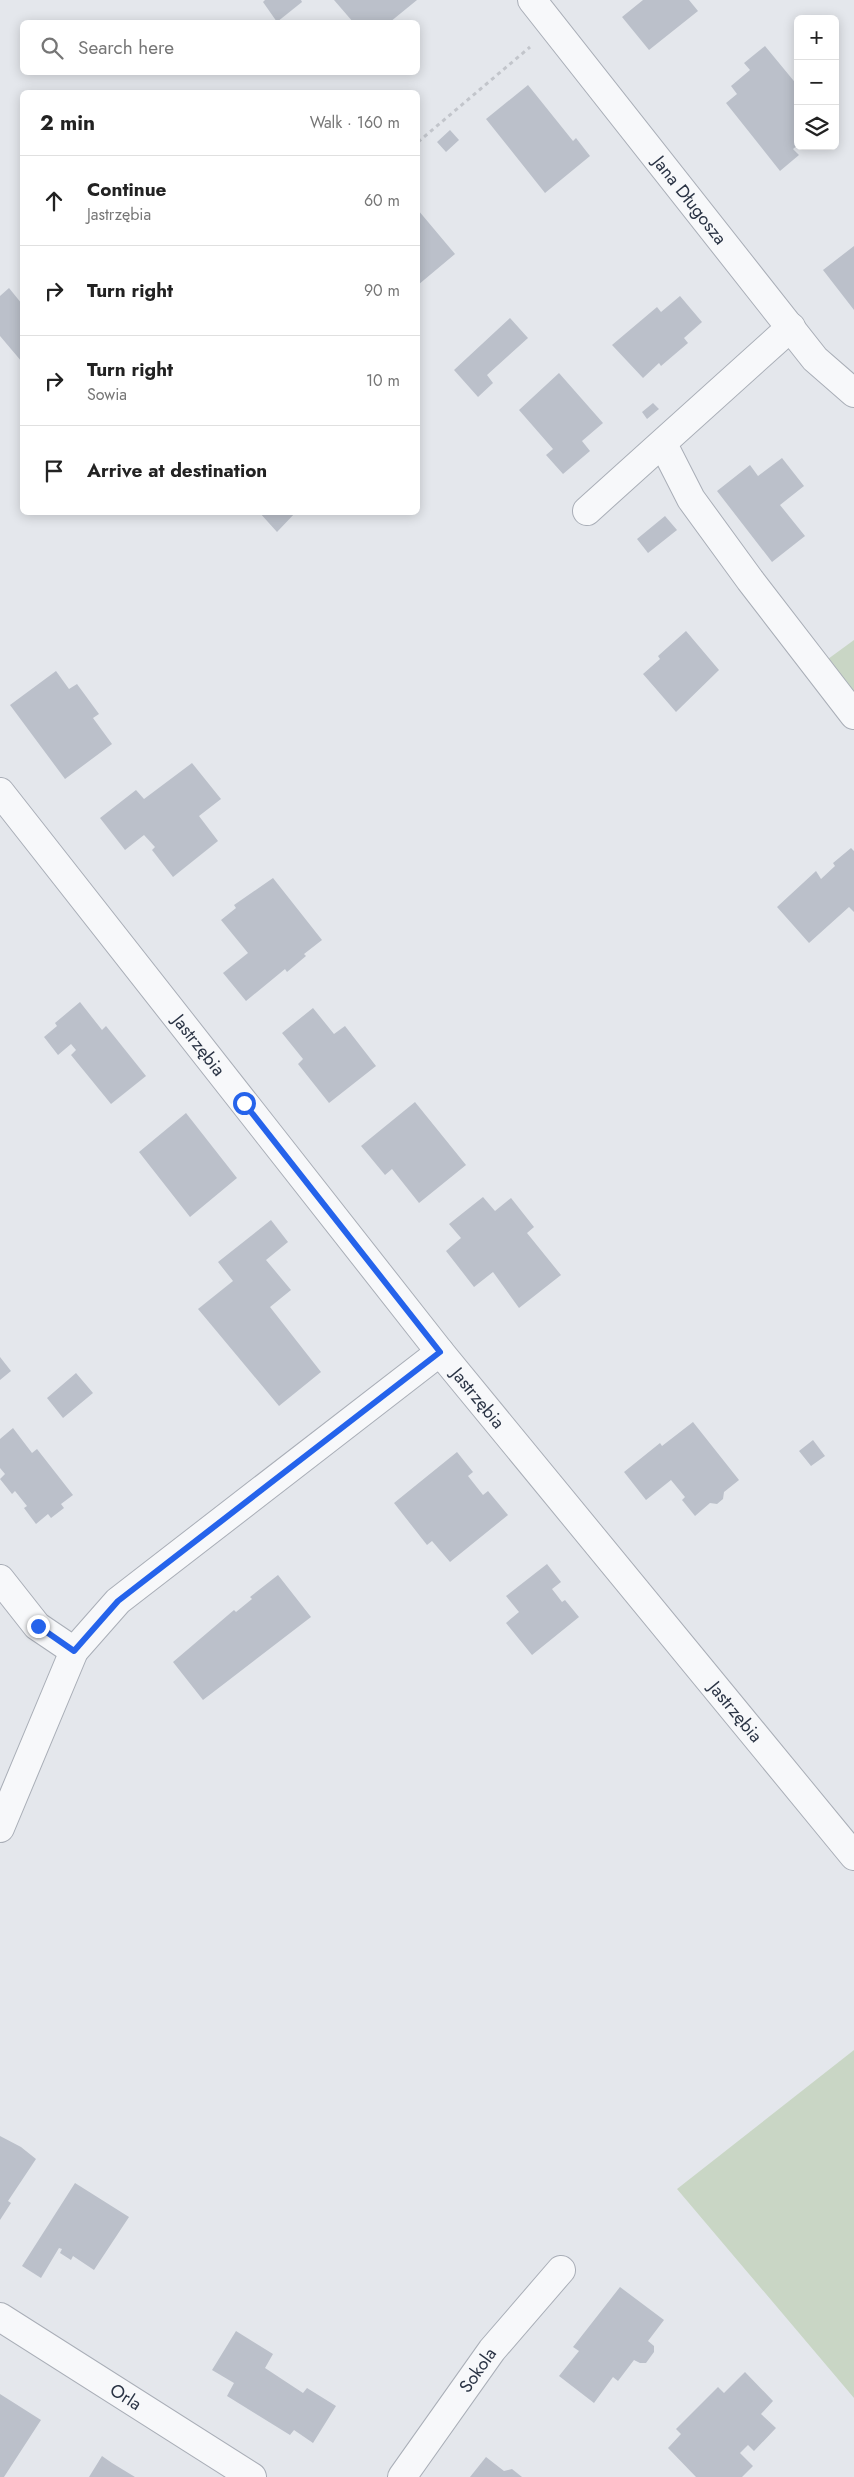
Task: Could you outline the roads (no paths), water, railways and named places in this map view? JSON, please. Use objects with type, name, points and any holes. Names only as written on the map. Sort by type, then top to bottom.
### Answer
[{"type":"street","name":"Jana Długosza","points":[[532,0],[815,358],[854,393]]},
{"type":"street","points":[[587,511],[791,328]]},
{"type":"street","points":[[663,444],[691,499],[750,580],[854,715]]},
{"type":"street","name":"Jastrzębia","points":[[0,792],[440,1352],[854,1856]]},
{"type":"street","points":[[0,1828],[74,1651],[118,1601],[440,1352]]},
{"type":"street","points":[[0,1579],[38,1626],[74,1651]]},
{"type":"street","name":"Sokola","points":[[402,2477],[492,2350],[561,2270]]},
{"type":"street","name":"Orla","points":[[0,2317],[252,2477]]}]
